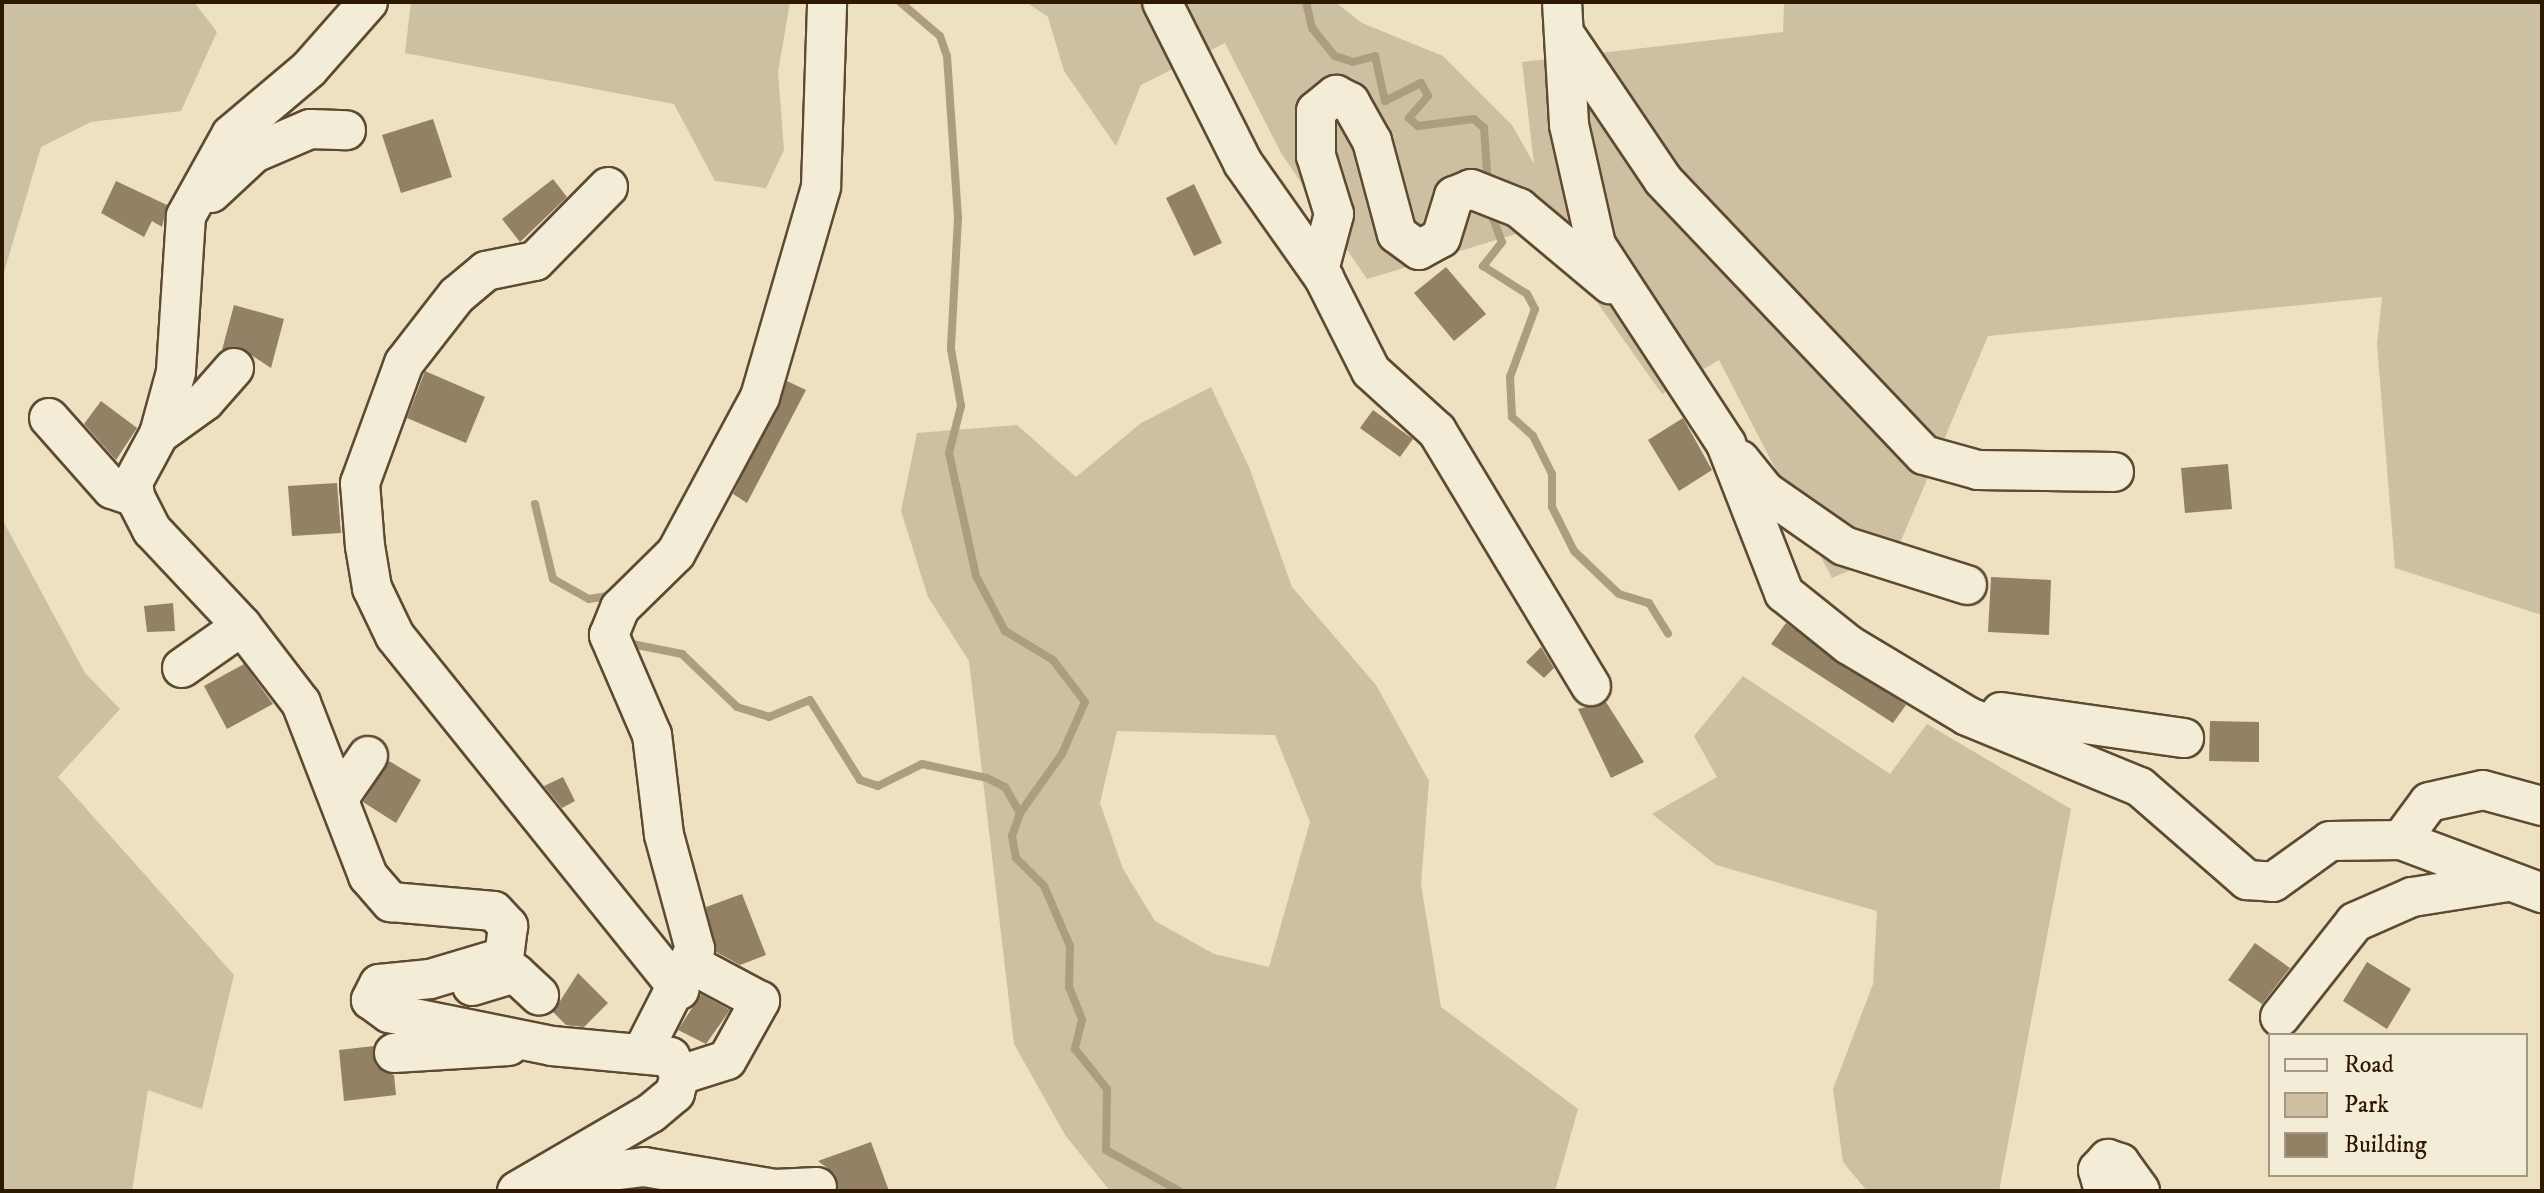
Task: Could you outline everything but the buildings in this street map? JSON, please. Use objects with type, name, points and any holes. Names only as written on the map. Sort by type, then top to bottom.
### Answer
[{"type":"street","points":[[368,2],[309,69],[231,135],[186,216],[180,331],[159,434],[133,482],[135,497],[152,530],[242,626],[301,703],[368,876],[391,902],[494,911],[508,926],[504,957],[430,979],[379,984],[371,1000],[389,1013],[552,1046]]},
{"type":"street","points":[[642,1053],[685,977],[691,917],[664,835],[652,735],[609,635],[620,608],[676,553],[760,397],[821,187],[827,2]]},
{"type":"street","points":[[1139,2],[1192,103]]},
{"type":"street","points":[[1162,2],[1243,163],[1319,270],[1371,371],[1437,431],[1591,686]]},
{"type":"street","points":[[1562,2],[1568,39],[1569,125],[1596,245],[1726,444],[1765,491],[1844,546],[1967,585]]},
{"type":"street","points":[[1568,39],[1663,180],[1924,455],[1978,470],[2114,472]]},
{"type":"street","points":[[1319,270],[1334,214],[1316,156],[1316,111],[1336,95],[1350,102],[1372,141],[1397,234],[1419,250],[1441,238],[1454,196],[1471,189],[1519,208],[1634,303]]},
{"type":"street","points":[[186,216],[254,153],[310,129],[346,130]]},
{"type":"street","points":[[608,187],[535,261],[486,271],[457,295],[404,363],[360,483],[365,546],[372,588],[395,636],[685,977],[760,1001],[727,1060],[680,1075]]},
{"type":"street","points":[[1342,311],[1355,368],[1378,403]]},
{"type":"street","points":[[159,434],[205,401],[234,368]]},
{"type":"street","points":[[49,418],[112,489],[135,497]]},
{"type":"street","points":[[1726,444],[1784,593],[1849,645],[1967,716],[2140,787],[2247,880],[2273,882],[2330,841],[2401,840],[2526,887]]},
{"type":"street","points":[[182,668],[242,626]]},
{"type":"street","points":[[1967,716],[1995,711],[2184,738]]},
{"type":"street","points":[[339,798],[368,756]]},
{"type":"street","points":[[2401,840],[2429,802],[2483,790],[2542,806]]},
{"type":"street","points":[[2280,1017],[2355,922],[2412,897],[2526,887]]},
{"type":"street","points":[[430,979],[446,988],[468,987],[515,973],[539,995]]},
{"type":"street","points":[[394,1053],[552,1046],[670,1057],[680,1075],[675,1093],[651,1113],[525,1188]]},
{"type":"street","points":[[2104,1191],[2098,1170],[2108,1159],[2120,1163],[2140,1191]]},
{"type":"street","points":[[525,1188],[607,1166],[775,1189],[817,1187]]},
{"type":"green space","points":[[2,2],[194,2],[217,32],[181,111],[91,122],[41,147],[2,279]]},
{"type":"green space","points":[[411,2],[790,2],[778,72],[784,150],[766,188],[715,181],[674,104],[405,53]]},
{"type":"green space","points":[[1026,2],[1335,2],[1362,23],[1443,56],[1512,125],[1534,164],[1522,62],[1783,32],[1784,2],[2542,2],[2542,615],[2395,568],[2377,344],[2382,297],[1988,336],[1897,550],[1832,578],[1719,360],[1662,394],[1543,226],[1367,279],[1281,153],[1225,43],[1141,85],[1116,146],[1064,71],[1048,17]]},
{"type":"green space","points":[[1211,387],[1249,467],[1292,587],[1376,685],[1429,781],[1421,884],[1441,1007],[1578,1109],[1555,1191],[1110,1191],[1065,1135],[1014,1044],[969,661],[928,597],[901,511],[917,433],[1017,425],[1076,477],[1141,423]],"holes":[[[1117,731],[1275,735],[1310,822],[1269,967],[1214,954],[1155,921],[1123,869],[1100,803]]]},
{"type":"green space","points":[[2,519],[85,673],[120,709],[58,777],[234,975],[202,1109],[148,1090],[132,1191],[2,1191]]},
{"type":"green space","points":[[1743,676],[1890,774],[1927,724],[2071,809],[1999,1191],[1867,1191],[1843,1162],[1833,1089],[1873,984],[1877,911],[1716,865],[1652,814],[1717,777],[1694,736]]},
{"type":"waterway","points":[[900,2],[940,36],[947,56],[958,218],[951,349],[961,406],[949,453],[976,576],[1005,631],[1053,660],[1085,702],[1062,754],[1020,813],[1012,836],[1016,858],[1044,886],[1070,946],[1069,987],[1082,1020],[1075,1049],[1107,1089],[1106,1150],[1179,1191]]},
{"type":"waterway","points":[[1306,2],[1312,28],[1335,56],[1353,62],[1375,56],[1385,101],[1421,83],[1428,96],[1409,118],[1418,126],[1474,119],[1484,128],[1488,186]]},
{"type":"waterway","points":[[1489,207],[1502,242],[1483,266],[1527,294],[1535,309],[1510,377],[1512,417],[1533,436],[1552,474],[1552,507],[1574,551],[1619,594],[1649,603],[1668,633]]},
{"type":"waterway","points":[[535,504],[553,579],[589,599],[613,595]]},
{"type":"waterway","points":[[628,636],[632,644],[682,654],[737,707],[769,717],[810,700],[860,780],[878,786],[922,764],[987,778],[1005,787],[1020,813]]}]
